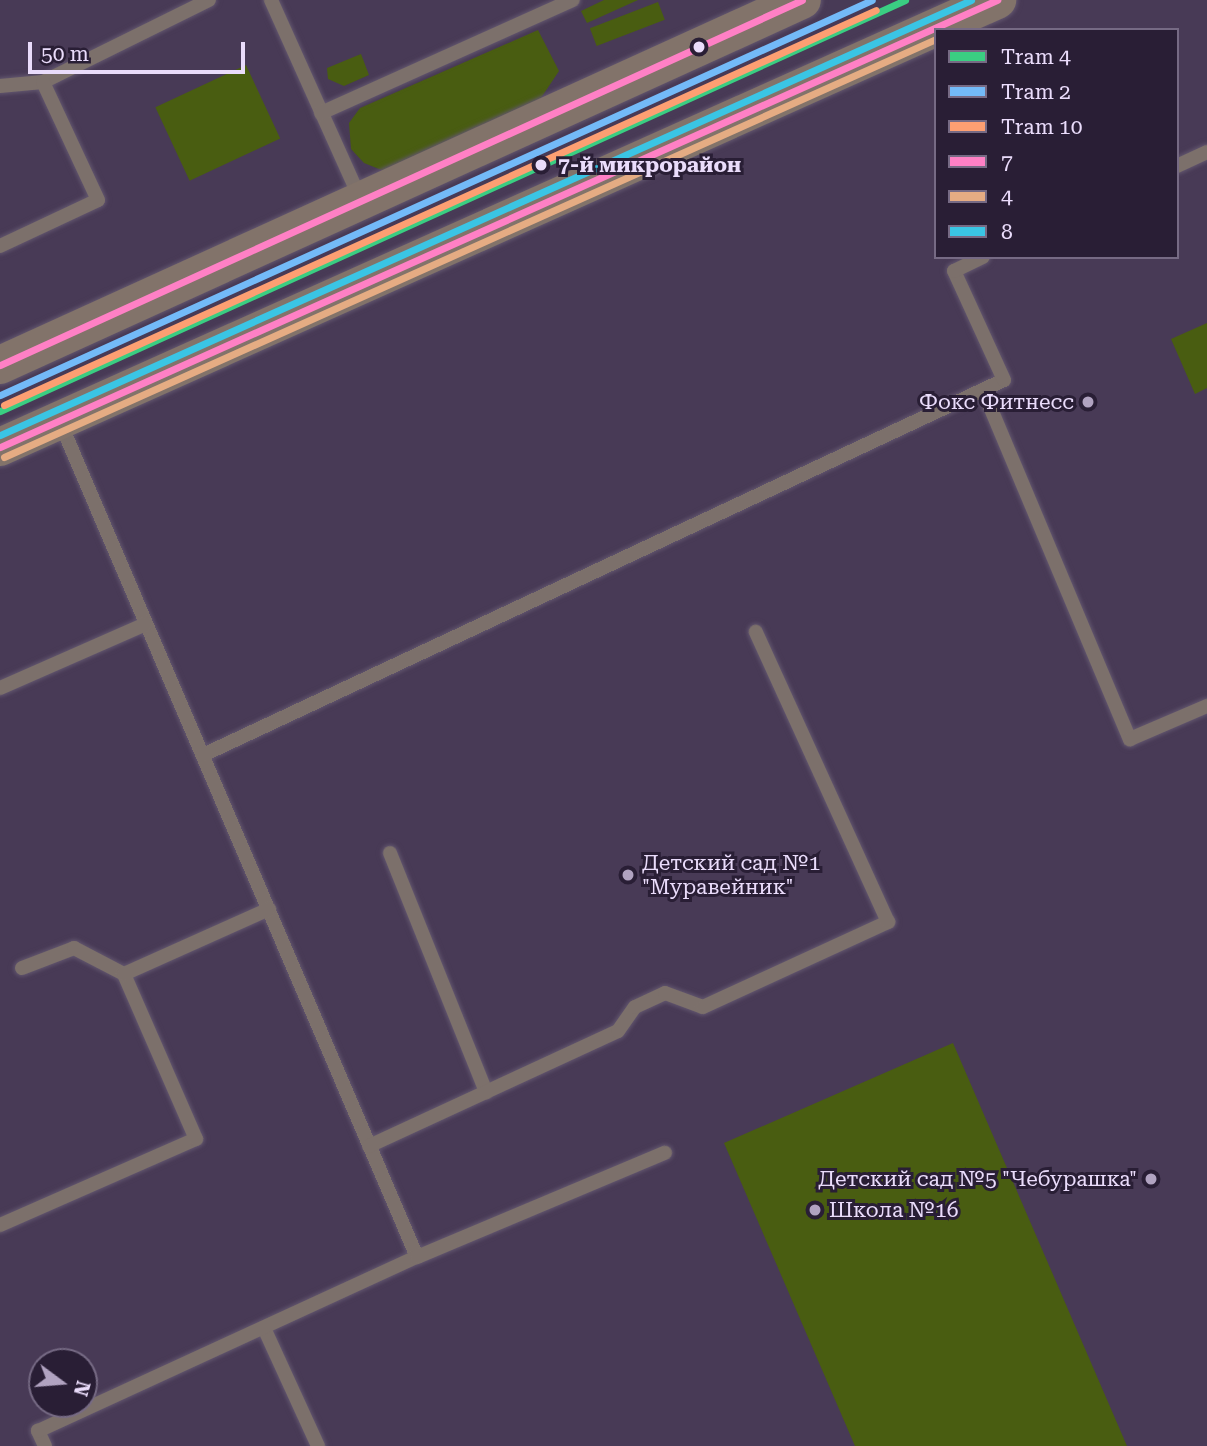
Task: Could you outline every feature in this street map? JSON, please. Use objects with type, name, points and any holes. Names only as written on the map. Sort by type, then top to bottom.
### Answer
[{"type":"main road","points":[[0,365],[742,20],[802,0]]},
{"type":"main road","points":[[934,28],[997,0]]},
{"type":"main road","points":[[0,447],[934,28]]},
{"type":"lane","points":[[0,86],[43,82],[209,0]]},
{"type":"lane","points":[[271,0],[360,198]]},
{"type":"lane","points":[[321,113],[573,0]]},
{"type":"lane","points":[[0,246],[98,200],[43,82]]},
{"type":"lane","points":[[1179,165],[1207,152]]},
{"type":"lane","points":[[203,755],[1004,380],[954,271],[979,259]]},
{"type":"lane","points":[[983,390],[1130,739],[1207,706]]},
{"type":"lane","points":[[59,420],[417,1257]]},
{"type":"lane","points":[[0,688],[146,624]]},
{"type":"lane","points":[[369,1146],[618,1031],[635,1007],[665,993],[703,1007],[888,922],[756,632]]},
{"type":"lane","points":[[390,853],[486,1092]]},
{"type":"lane","points":[[124,974],[269,909]]},
{"type":"lane","points":[[0,1225],[197,1139],[124,974],[74,948],[22,968]]},
{"type":"lane","points":[[45,1446],[38,1431],[417,1257],[666,1153]]},
{"type":"lane","points":[[264,1328],[318,1446]]},
{"type":"green space","points":[[604,0],[638,0],[587,23],[581,11]]},
{"type":"green space","points":[[658,2],[665,20],[597,46],[590,28]]},
{"type":"green space","points":[[538,30],[559,71],[537,104],[384,171],[364,163],[351,149],[349,123],[360,108]]},
{"type":"green space","points":[[361,54],[369,75],[344,86],[328,79],[327,68]]},
{"type":"green space","points":[[246,65],[280,138],[190,181],[155,107]]},
{"type":"green space","points":[[1207,323],[1207,388],[1195,394],[1171,339]]},
{"type":"green space","points":[[953,1043],[1127,1446],[855,1446],[724,1143]]},
{"type":"tram line","name":"2","points":[[0,395],[872,0]]},
{"type":"tram line","name":"4","points":[[0,411],[905,0]]},
{"type":"tram line","name":"10","points":[[4,405],[876,10]]},
{"type":"transit line","name":"7","points":[[0,365],[802,0]]},
{"type":"transit line","name":"8","points":[[0,435],[971,0]]},
{"type":"transit line","name":"7","points":[[935,28],[997,0]]},
{"type":"transit line","name":"7","points":[[0,447],[934,28]]},
{"type":"transit line","name":"4","points":[[4,457],[934,40]]},
{"type":"place","name":"7-й микрорайон","points":[[541,165]]},
{"type":"place","name":"Фокс Фитнесс","points":[[1088,402]]},
{"type":"place","name":"Детский сад №1 \"Муравейник\"","points":[[628,875]]},
{"type":"place","name":"Детский сад №5 \"Чебурашка\"","points":[[1151,1179]]},
{"type":"place","name":"Школа №16","points":[[815,1210]]}]
